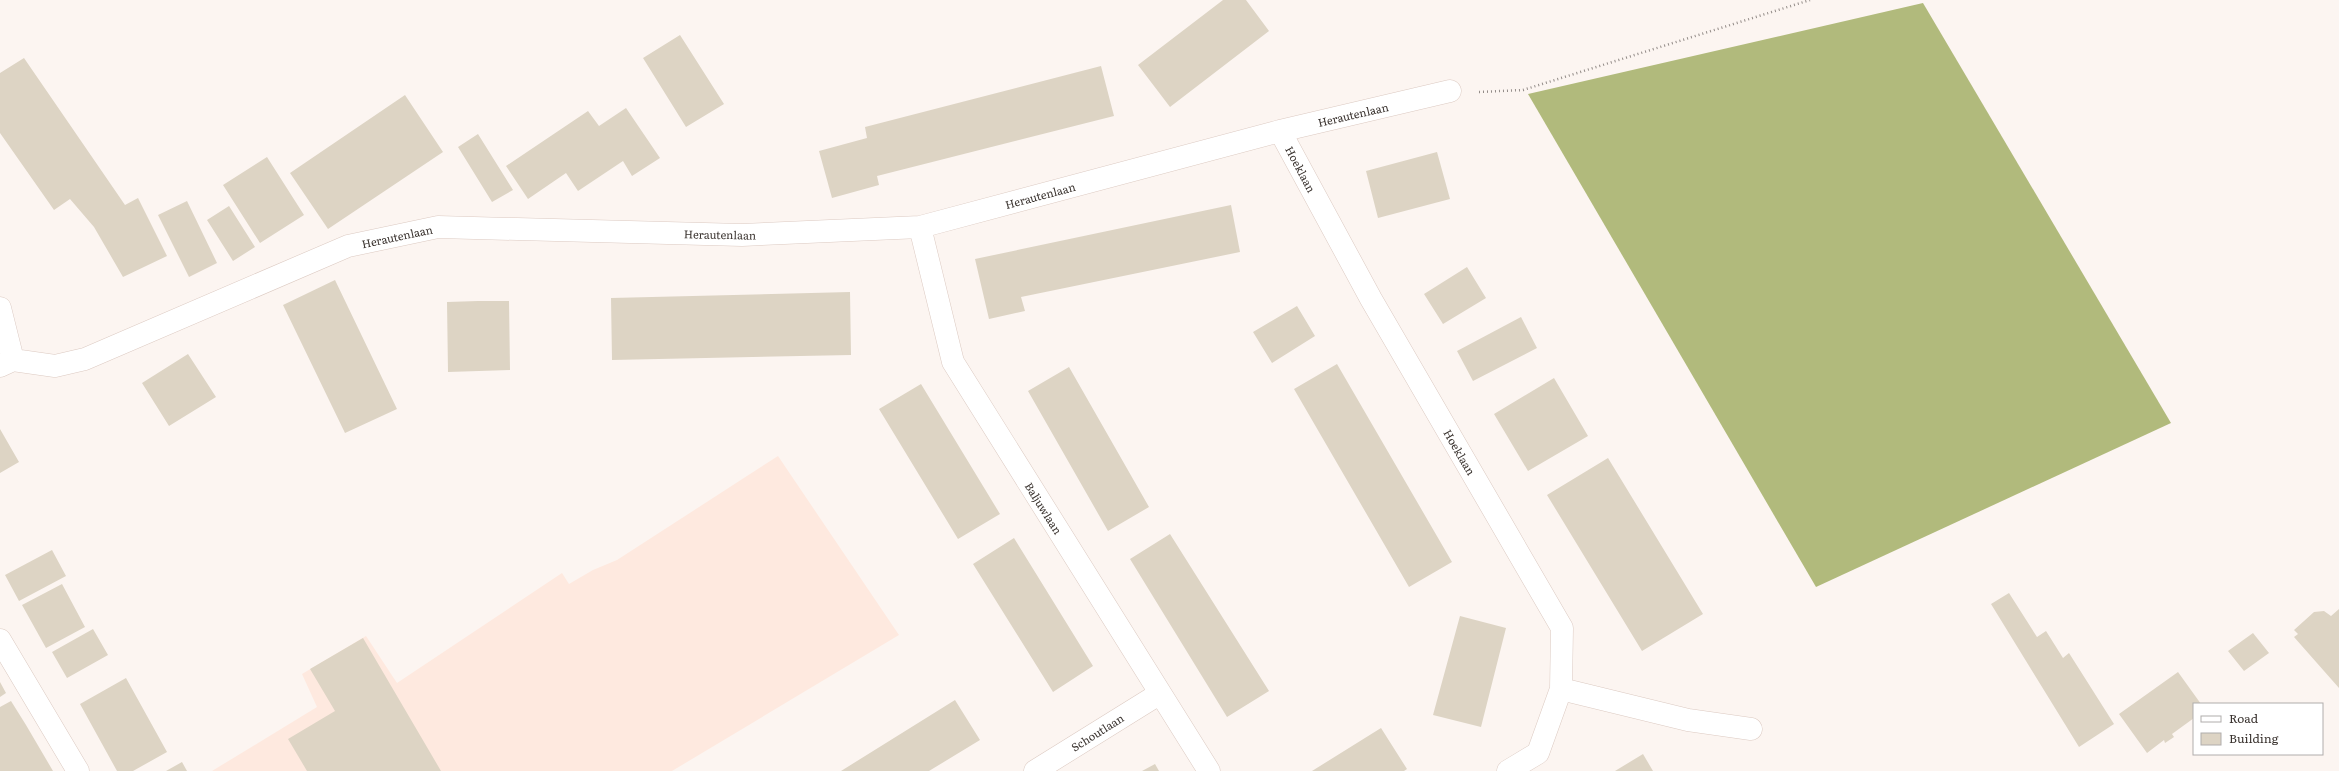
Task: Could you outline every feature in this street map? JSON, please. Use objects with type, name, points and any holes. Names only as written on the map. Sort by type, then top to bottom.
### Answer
[{"type":"street","name":"Herautenlaan","points":[[7,363],[55,366],[84,359],[348,246],[438,227],[742,235],[920,227],[1280,131],[1450,91]]},
{"type":"street","name":"Hoeklaan","points":[[1280,131],[1371,299],[1562,628],[1561,690],[1538,753],[1508,771]]},
{"type":"street","name":"Baljuwlaan","points":[[920,227],[953,362],[1159,694],[1209,771]]},
{"type":"street","points":[[0,308],[7,363]]},
{"type":"street","points":[[0,640],[78,771]]},
{"type":"street","points":[[1561,690],[1688,720],[1751,729]]},
{"type":"street","name":"Schoutlaan","points":[[1035,771],[1159,694]]},
{"type":"path","points":[[1450,91],[1484,92],[1523,90],[1810,0]]},
{"type":"shaded area","points":[[778,456],[899,635],[672,771],[212,771],[317,707],[302,674],[366,636],[397,683],[562,573],[569,584],[593,570],[617,560]]},
{"type":"green space","points":[[1923,3],[2171,423],[1816,587],[1528,94]]},
{"type":"building","points":[[1223,0],[1246,0],[1269,31],[1170,107],[1138,65]]},
{"type":"building","points":[[680,35],[724,104],[686,127],[643,58]]},
{"type":"building","points":[[24,58],[125,205],[138,198],[167,256],[123,277],[94,227],[70,199],[54,210],[0,133],[0,73]]},
{"type":"building","points":[[1101,66],[1114,116],[877,176],[879,185],[832,198],[819,151],[867,138],[865,127]]},
{"type":"building","points":[[405,95],[443,152],[328,229],[290,173]]},
{"type":"building","points":[[626,108],[660,158],[632,176],[623,161],[578,191],[566,173],[528,199],[506,166],[588,111],[599,126]]},
{"type":"building","points":[[478,134],[513,190],[492,202],[458,147]]},
{"type":"building","points":[[1437,152],[1450,199],[1378,218],[1366,171]]},
{"type":"building","points":[[267,157],[304,215],[260,243],[223,185]]},
{"type":"building","points":[[187,201],[217,263],[189,277],[158,215]]},
{"type":"building","points":[[1231,205],[1240,252],[1021,297],[1025,311],[989,319],[975,259]]},
{"type":"building","points":[[229,206],[255,247],[233,261],[207,220]]},
{"type":"building","points":[[1467,267],[1486,298],[1443,324],[1424,294]]},
{"type":"building","points":[[335,280],[397,409],[345,433],[283,305]]},
{"type":"building","points":[[850,292],[851,355],[612,360],[611,298]]},
{"type":"building","points":[[509,301],[510,370],[448,372],[447,302]]},
{"type":"building","points":[[1297,306],[1315,336],[1272,363],[1253,332]]},
{"type":"building","points":[[1521,317],[1537,348],[1473,381],[1457,351]]},
{"type":"building","points":[[188,354],[216,397],[169,426],[142,383]]},
{"type":"building","points":[[1337,364],[1452,562],[1409,587],[1294,389]]},
{"type":"building","points":[[1069,367],[1149,507],[1108,531],[1028,391]]},
{"type":"building","points":[[1554,378],[1588,436],[1528,471],[1494,414]]},
{"type":"building","points":[[921,384],[1000,514],[958,539],[879,409]]},
{"type":"building","points":[[0,429],[19,462],[0,473]]},
{"type":"building","points":[[1608,458],[1703,614],[1642,651],[1547,495]]},
{"type":"building","points":[[1170,534],[1269,691],[1227,717],[1130,559]]},
{"type":"building","points":[[1014,538],[1093,666],[1053,692],[973,564]]},
{"type":"building","points":[[52,550],[66,576],[19,601],[5,575]]},
{"type":"building","points":[[62,584],[85,627],[46,648],[22,605]]},
{"type":"building","points":[[2009,593],[2037,637],[2046,631],[2063,658],[2069,653],[2114,724],[2079,747],[1991,604]]},
{"type":"building","points":[[2339,609],[2339,688],[2294,637],[2298,634],[2294,630],[2314,612],[2324,611],[2331,616]]},
{"type":"building","points":[[1460,616],[1506,628],[1481,727],[1433,715]]},
{"type":"building","points":[[93,629],[108,655],[67,678],[52,652]]},
{"type":"building","points":[[2253,633],[2269,653],[2244,671],[2228,651]]},
{"type":"building","points":[[363,638],[441,771],[307,771],[288,739],[335,711],[310,669]]},
{"type":"building","points":[[2178,672],[2200,703],[2193,703],[2193,719],[2172,734],[2174,737],[2165,743],[2164,740],[2147,753],[2119,714]]},
{"type":"building","points":[[126,678],[167,752],[133,771],[117,771],[80,704]]},
{"type":"building","points":[[0,682],[6,693],[0,697]]},
{"type":"building","points":[[955,700],[980,740],[929,771],[841,771]]},
{"type":"building","points":[[11,701],[53,771],[0,771],[0,707]]},
{"type":"building","points":[[1381,728],[1407,769],[1404,771],[1312,771]]},
{"type":"building","points":[[1643,754],[1653,771],[1615,771]]},
{"type":"building","points":[[182,762],[187,771],[166,771]]},
{"type":"building","points":[[1155,764],[1159,771],[1142,771]]}]
